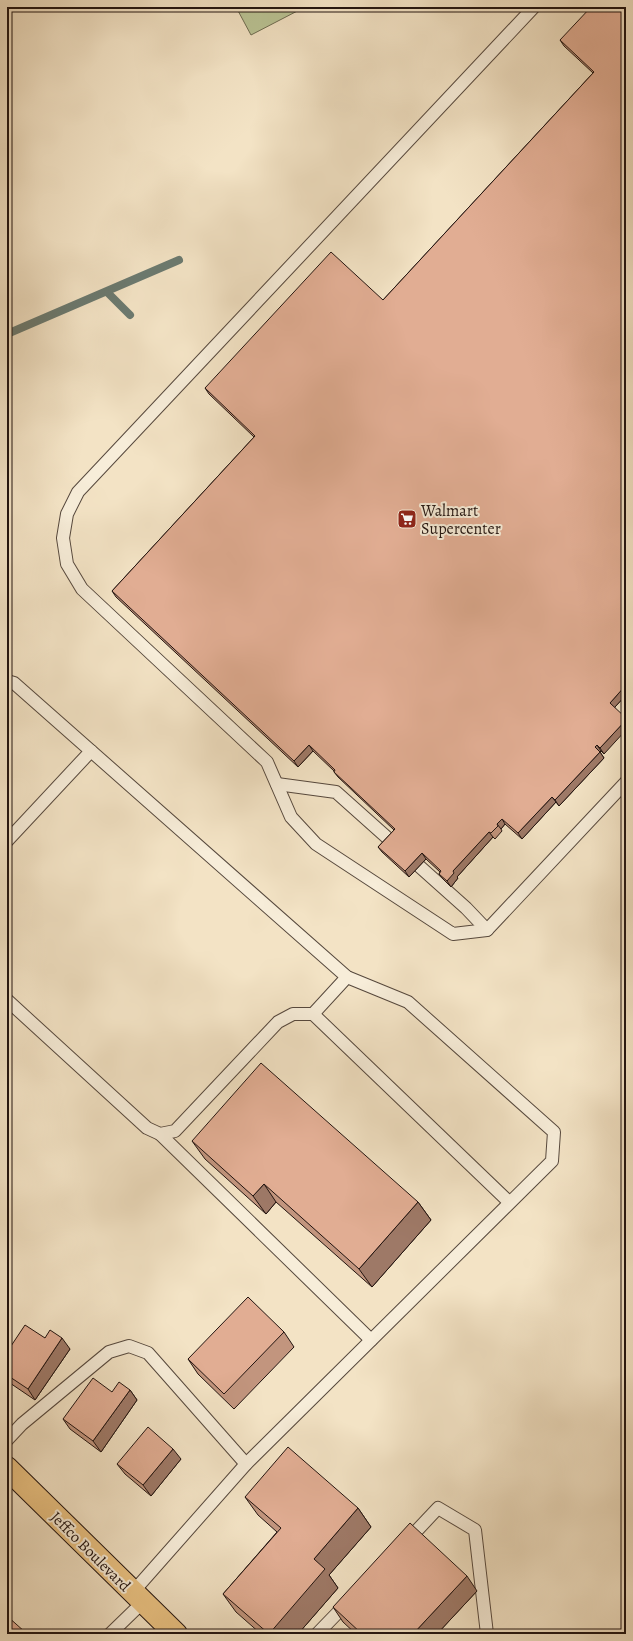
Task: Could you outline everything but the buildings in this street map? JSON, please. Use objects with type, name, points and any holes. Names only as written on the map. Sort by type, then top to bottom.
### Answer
[{"type":"main road","name":"Jeffco Boulevard","points":[[7,1468],[176,1634]]},
{"type":"lane","points":[[534,7],[78,492],[67,514],[63,538],[67,564],[82,589],[267,762],[291,817],[316,844],[453,934],[488,930],[626,782]]},
{"type":"lane","points":[[7,681],[14,682],[347,977],[408,1002],[554,1132],[552,1161],[246,1464],[138,1597],[110,1634]]},
{"type":"lane","points":[[7,841],[91,751]]},
{"type":"lane","points":[[277,784],[336,792],[392,842]]},
{"type":"lane","points":[[418,866],[466,908],[488,930]]},
{"type":"lane","points":[[313,1014],[347,977]]},
{"type":"lane","points":[[7,1000],[147,1128],[160,1134],[371,1340]]},
{"type":"lane","points":[[160,1134],[175,1131],[278,1022],[293,1014],[313,1014],[509,1202]]},
{"type":"lane","points":[[7,1440],[22,1424],[109,1352],[129,1346],[148,1353],[246,1464]]},
{"type":"lane","points":[[400,1548],[438,1508],[475,1530],[488,1634]]},
{"type":"lane","points":[[317,1634],[356,1594]]},
{"type":"green space","points":[[236,7],[305,7],[251,35]]},
{"type":"waterway","points":[[7,334],[179,260]]},
{"type":"waterway","points":[[107,292],[130,315]]},
{"type":"place","name":"Walmart Supercenter","points":[[407,519]]}]
